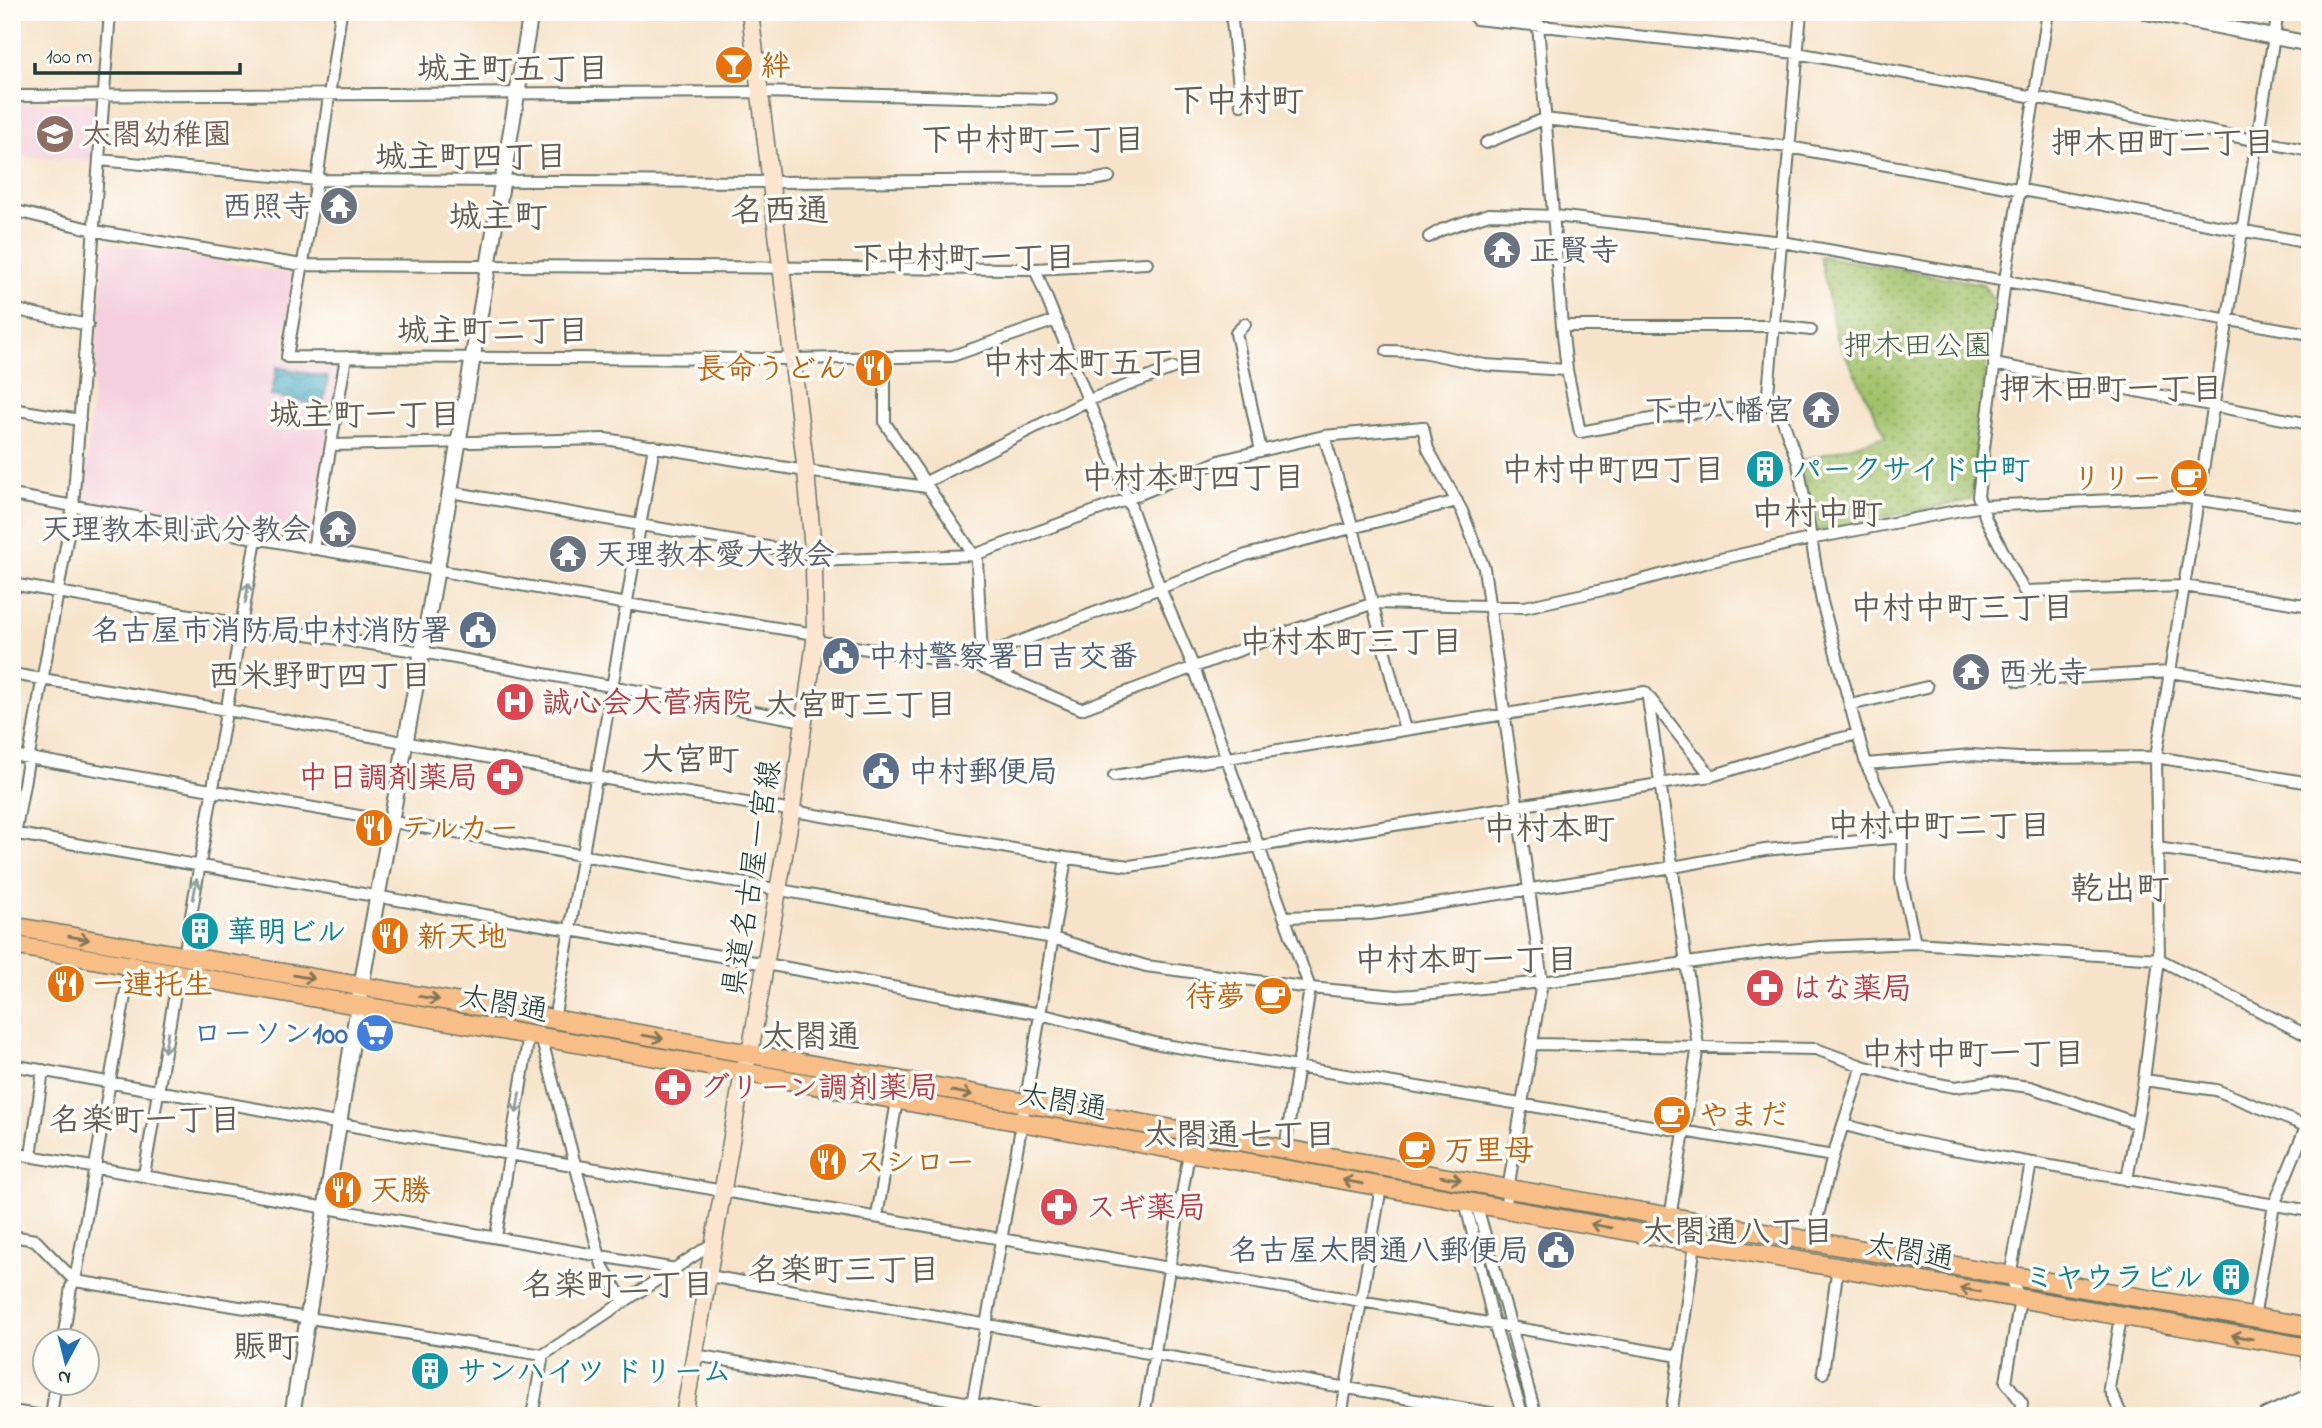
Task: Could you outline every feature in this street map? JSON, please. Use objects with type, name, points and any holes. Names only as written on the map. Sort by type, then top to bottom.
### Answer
[{"type":"main road","name":"県道名古屋一宮線","points":[[684,1416],[743,1072],[750,1053],[779,888],[815,638],[814,558],[806,471],[750,12]]},
{"type":"main road","name":"太閤通","points":[[12,926],[750,1053],[1024,1113],[1189,1153],[2307,1348]]},
{"type":"main road","name":"太閤通","points":[[12,945],[897,1101],[1024,1113],[1285,1149],[1670,1218],[2310,1327]]},
{"type":"street","points":[[12,852],[73,506],[110,12]]},
{"type":"street","points":[[341,12],[288,357],[792,359],[952,356],[1056,320]]},
{"type":"street","points":[[292,1416],[358,1006],[437,569],[531,12]]},
{"type":"street","points":[[1231,12],[1241,105]]},
{"type":"street","points":[[1537,12],[1562,326],[1567,370],[1580,432],[1673,415],[1777,404],[1798,463],[1822,602],[1866,764],[1902,837],[1901,879],[1915,943]]},
{"type":"street","points":[[1768,405],[1801,12]]},
{"type":"street","points":[[2048,12],[2005,280],[1978,496],[1982,506],[2024,591],[2184,586],[2310,606]]},
{"type":"street","points":[[2146,12],[2310,44]]},
{"type":"street","points":[[2127,1180],[2144,1080],[2159,959],[2156,757],[2278,12]]},
{"type":"street","points":[[1476,19],[1797,53],[2310,152]]},
{"type":"street","points":[[12,96],[760,92],[1051,99]]},
{"type":"street","points":[[1486,142],[1544,119],[1789,147],[2310,243]]},
{"type":"street","points":[[99,160],[317,180],[771,182],[1083,180],[1109,177]]},
{"type":"street","points":[[12,210],[94,230],[302,265],[1035,269],[1147,263]]},
{"type":"street","points":[[1429,237],[1441,230],[1489,215],[1555,216],[1782,242],[2310,334]]},
{"type":"street","points":[[1035,269],[1194,668],[1310,988],[1285,1149]]},
{"type":"street","points":[[12,309],[88,326]]},
{"type":"street","points":[[1245,324],[1236,333],[1261,451]]},
{"type":"street","points":[[1562,326],[1775,326],[1811,330]]},
{"type":"street","points":[[1387,351],[1422,352],[1485,365],[1567,370]]},
{"type":"street","points":[[313,549],[346,357]]},
{"type":"street","points":[[885,358],[885,423],[976,560],[981,661]]},
{"type":"street","points":[[1994,364],[2310,424]]},
{"type":"street","points":[[332,445],[605,439],[806,471],[926,485],[1089,400],[1173,368]]},
{"type":"street","points":[[12,409],[80,420]]},
{"type":"street","points":[[450,492],[814,558],[974,555],[1128,499],[1201,467],[1324,436],[1423,427],[1428,449],[1457,501],[1483,568],[1542,982],[1505,1209]]},
{"type":"street","points":[[1324,436],[1374,603],[1405,730]]},
{"type":"street","points":[[554,1020],[654,446]]},
{"type":"street","points":[[12,495],[815,638],[981,661],[1081,709],[1374,603],[1525,607],[1810,539],[1982,506],[2181,497],[2310,517]]},
{"type":"street","points":[[981,661],[1247,555],[1457,501]]},
{"type":"street","points":[[184,956],[256,539]]},
{"type":"street","points":[[12,584],[422,652],[805,721]]},
{"type":"street","points":[[2018,681],[2170,672],[2310,694]]},
{"type":"street","points":[[12,674],[1066,858],[1130,866],[1711,776],[1858,734]]},
{"type":"street","points":[[1850,705],[1927,687]]},
{"type":"street","points":[[1114,776],[1645,692],[1711,776]]},
{"type":"street","points":[[1648,695],[1698,1046],[1670,1218]]},
{"type":"street","points":[[12,755],[1054,938],[1146,966],[1310,988],[1397,996],[1542,982],[1820,947],[1915,943],[2159,959],[2310,1037]]},
{"type":"street","points":[[1866,764],[1971,755],[2019,758],[2156,757],[2310,783]]},
{"type":"street","points":[[14,833],[1040,1014],[1159,1044],[1833,1156]]},
{"type":"street","points":[[1286,918],[1371,914],[1765,850],[1902,837]]},
{"type":"street","points":[[2157,848],[2310,871]]},
{"type":"street","points":[[970,1416],[1066,858]]},
{"type":"street","points":[[65,1326],[96,1167],[130,967]]},
{"type":"street","points":[[144,1175],[178,975]]},
{"type":"street","points":[[496,1237],[509,1154],[535,1036]]},
{"type":"street","points":[[535,1036],[576,1165],[602,1265],[624,1302]]},
{"type":"street","points":[[1533,1044],[1816,1049],[1862,1066],[1955,1087],[1991,1082],[2030,1087],[2136,1123]]},
{"type":"street","points":[[12,1065],[509,1154],[1679,1356]]},
{"type":"street","points":[[1811,1242],[1833,1156],[1862,1066]]},
{"type":"street","points":[[31,1156],[43,1070]]},
{"type":"street","points":[[2144,1080],[2216,1090],[2308,1122],[2274,1205],[2254,1318]]},
{"type":"street","points":[[877,1216],[897,1101]]},
{"type":"street","points":[[1845,1125],[1886,1136],[2310,1212]]},
{"type":"street","points":[[12,1153],[675,1269]]},
{"type":"street","points":[[1144,1416],[1189,1153]]},
{"type":"street","points":[[2021,1416],[2022,1403],[2006,1382],[2020,1299],[2010,1276],[2031,1163]]},
{"type":"street","points":[[1341,1416],[1381,1187]]},
{"type":"street","points":[[1470,1202],[1494,1324],[1523,1416]]},
{"type":"street","points":[[1470,1202],[1512,1327],[1536,1416]]},
{"type":"street","points":[[12,1236],[36,1240],[75,1281],[543,1356],[715,1242]]},
{"type":"street","points":[[1671,1416],[1695,1242]]},
{"type":"street","points":[[1823,1373],[1838,1266]]},
{"type":"street","points":[[709,1276],[1507,1416]]},
{"type":"street","points":[[2122,1317],[2109,1388],[2122,1416]]},
{"type":"street","points":[[2307,1348],[2310,1372]]},
{"type":"street","points":[[695,1355],[1045,1416]]},
{"type":"street","points":[[532,1416],[543,1356]]},
{"type":"street","points":[[51,1416],[54,1396]]},
{"type":"street","points":[[2266,1416],[2310,1396]]},
{"type":"street","points":[[12,1411],[43,1416]]},
{"type":"shaded area","name":"太閤幼稚園","points":[[91,102],[96,113],[92,161],[16,156],[17,103]]},
{"type":"shaded area","points":[[109,243],[292,274],[295,278],[280,363],[335,363],[340,366],[310,538],[306,541],[86,503],[84,500],[105,247]]},
{"type":"green space","name":"押木田公園","points":[[1820,256],[1983,284],[1993,300],[1971,500],[1816,531],[1811,528],[1801,461],[1886,436],[1836,336]]},
{"type":"water","points":[[277,367],[328,377],[323,405],[271,396]]},
{"type":"place","name":"絆","points":[[734,65]]},
{"type":"place","name":"太閤幼稚園","points":[[55,134]]},
{"type":"place","name":"西照寺","points":[[339,206]]},
{"type":"place","name":"正賢寺","points":[[1502,250]]},
{"type":"place","name":"長命うどん","points":[[874,368]]},
{"type":"place","name":"下中八幡宮","points":[[1821,410]]},
{"type":"place","name":"パークサイド中町","points":[[1765,469]]},
{"type":"place","name":"リリー","points":[[2189,478]]},
{"type":"place","name":"天理教本則武分教会","points":[[338,529]]},
{"type":"place","name":"天理教本愛大教会","points":[[568,554]]},
{"type":"place","name":"名古屋市消防局中村消防署","points":[[478,630]]},
{"type":"place","name":"中村警察署日吉交番","points":[[841,656]]},
{"type":"place","name":"西光寺","points":[[1971,672]]},
{"type":"place","name":"誠心会大菅病院","points":[[515,702]]},
{"type":"place","name":"中村郵便局","points":[[881,771]]},
{"type":"place","name":"中日調剤薬局","points":[[505,777]]},
{"type":"place","name":"テルカー","points":[[374,828]]},
{"type":"place","name":"華明ビル","points":[[200,931]]},
{"type":"place","name":"新天地","points":[[390,936]]},
{"type":"place","name":"一連托生","points":[[66,984]]},
{"type":"place","name":"はな薬局","points":[[1765,988]]},
{"type":"place","name":"待夢","points":[[1273,996]]},
{"type":"place","name":"ローソン100","points":[[375,1033]]},
{"type":"place","name":"グリーン調剤薬局","points":[[673,1087]]},
{"type":"place","name":"やまだ","points":[[1672,1115]]},
{"type":"place","name":"万里母","points":[[1417,1150]]},
{"type":"place","name":"スシロー","points":[[828,1162]]},
{"type":"place","name":"天勝","points":[[343,1190]]},
{"type":"place","name":"スギ薬局","points":[[1059,1207]]},
{"type":"place","name":"名古屋太閤通八郵便局","points":[[1556,1250]]},
{"type":"place","name":"ミヤウラビル","points":[[2231,1277]]},
{"type":"place","name":"サンハイツ ドリーム","points":[[430,1371]]},
{"type":"district","name":"城主町五丁目","points":[[513,68]]},
{"type":"district","name":"下中村町","points":[[1238,99]]},
{"type":"district","name":"下中村町二丁目","points":[[1033,139]]},
{"type":"district","name":"押木田町二丁目","points":[[2163,142]]},
{"type":"district","name":"城主町四丁目","points":[[471,156]]},
{"type":"district","name":"名西通","points":[[780,209]]},
{"type":"district","name":"城主町","points":[[498,215]]},
{"type":"district","name":"下中村町一丁目","points":[[964,257]]},
{"type":"district","name":"城主町二丁目","points":[[493,330]]},
{"type":"district","name":"中村本町五丁目","points":[[1094,362]]},
{"type":"district","name":"押木田町一丁目","points":[[2111,388]]},
{"type":"district","name":"城主町一丁目","points":[[365,414]]},
{"type":"district","name":"中村中町四丁目","points":[[1613,469]]},
{"type":"district","name":"中村本町四丁目","points":[[1193,477]]},
{"type":"district","name":"中村中町","points":[[1817,512]]},
{"type":"district","name":"中村中町三丁目","points":[[1962,607]]},
{"type":"district","name":"中村本町三丁目","points":[[1351,641]]},
{"type":"district","name":"西米野町四丁目","points":[[320,675]]},
{"type":"district","name":"大宮町三丁目","points":[[861,704]]},
{"type":"district","name":"大宮町","points":[[690,758]]},
{"type":"district","name":"中村中町二丁目","points":[[1939,825]]},
{"type":"district","name":"中村本町","points":[[1549,827]]},
{"type":"district","name":"乾出町","points":[[2120,887]]},
{"type":"district","name":"中村本町一丁目","points":[[1466,959]]},
{"type":"district","name":"太閤通","points":[[811,1035]]},
{"type":"district","name":"中村中町一丁目","points":[[1973,1053]]},
{"type":"district","name":"名楽町一丁目","points":[[145,1119]]},
{"type":"district","name":"太閤通七丁目","points":[[1240,1134]]},
{"type":"district","name":"太閤通八丁目","points":[[1738,1231]]},
{"type":"district","name":"名楽町三丁目","points":[[844,1269]]},
{"type":"district","name":"名楽町二丁目","points":[[618,1284]]},
{"type":"district","name":"賑町","points":[[266,1345]]}]
